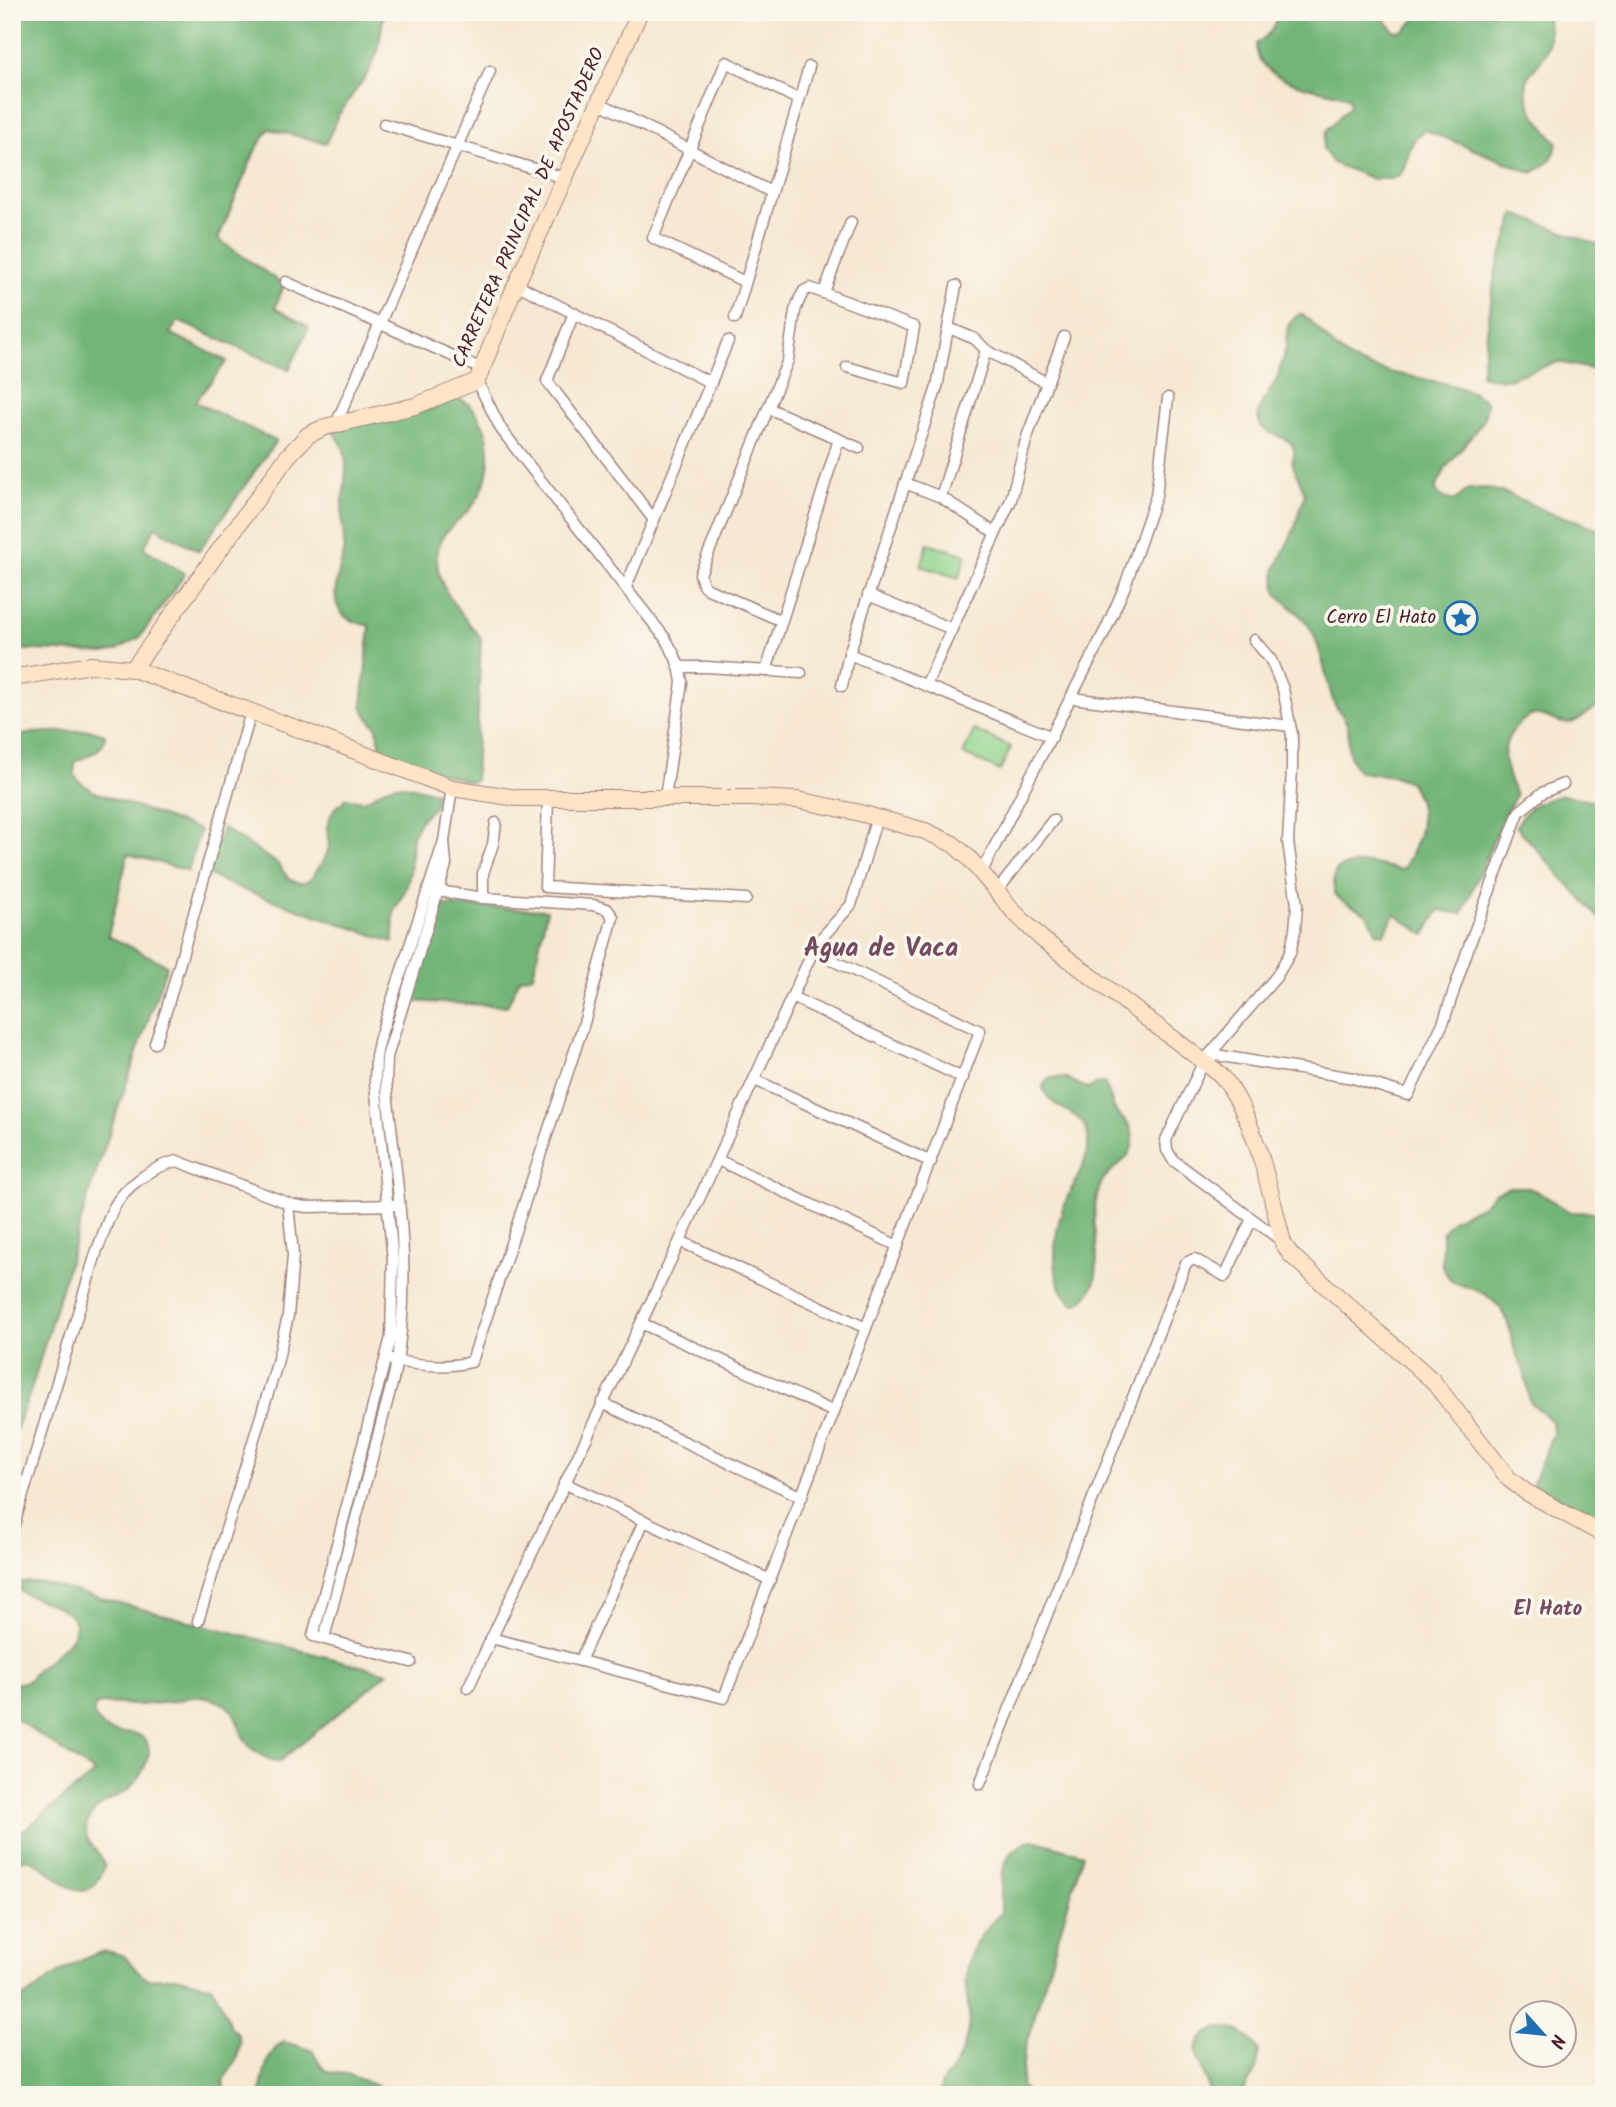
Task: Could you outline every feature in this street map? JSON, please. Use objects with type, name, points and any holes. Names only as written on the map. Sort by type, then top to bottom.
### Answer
[{"type":"street","name":"CARRETERA PRINCIPAL DE APOSTADERO","points":[[133,669],[288,456],[308,435],[336,424],[415,406],[479,375],[516,284],[600,103],[633,14]]},
{"type":"street","points":[[745,282],[653,238],[726,62],[799,100]]},
{"type":"street","points":[[735,318],[809,66]]},
{"type":"street","points":[[336,424],[490,71]]},
{"type":"street","points":[[600,103],[771,192]]},
{"type":"street","points":[[384,124],[565,178]]},
{"type":"street","points":[[824,292],[851,222]]},
{"type":"street","points":[[286,282],[379,323],[479,375],[501,429],[665,638],[680,667],[682,682],[665,798]]},
{"type":"street","points":[[516,284],[711,383]]},
{"type":"street","points":[[842,686],[849,654],[937,387],[956,286]]},
{"type":"street","points":[[782,621],[715,593],[700,579],[788,360],[795,311],[804,291],[810,288],[824,292],[914,327],[904,383],[847,367]]},
{"type":"street","points":[[574,313],[547,381],[654,520]]},
{"type":"street","points":[[949,328],[975,339],[986,350],[1047,383]]},
{"type":"street","points":[[926,685],[1011,500],[1026,440],[1063,337]]},
{"type":"street","points":[[626,587],[728,341]]},
{"type":"street","points":[[941,497],[986,350]]},
{"type":"street","points":[[981,873],[1107,629],[1146,530],[1156,496],[1168,398]]},
{"type":"street","points":[[768,408],[859,448]]},
{"type":"street","points":[[766,671],[839,439]]},
{"type":"street","points":[[905,484],[941,497],[995,533]]},
{"type":"street","points":[[868,595],[952,629]]},
{"type":"street","points":[[1254,640],[1271,660],[1283,689],[1290,726],[1292,769],[1288,842],[1297,905],[1295,931],[1290,953],[1276,977],[1207,1058],[1166,1140],[1167,1150],[1173,1160],[1283,1242]]},
{"type":"street","points":[[849,654],[1052,737]]},
{"type":"street","points":[[12,678],[91,665],[133,669],[452,788],[487,795],[798,800],[908,825],[942,838],[969,858],[1041,939],[1207,1058],[1232,1088],[1241,1106],[1256,1147],[1283,1242],[1291,1255],[1432,1380],[1508,1479],[1526,1492],[1604,1535]]},
{"type":"street","points":[[680,667],[801,673]]},
{"type":"street","points":[[1072,698],[1290,726]]},
{"type":"street","points":[[155,1044],[251,712]]},
{"type":"street","points":[[1207,1058],[1353,1078],[1408,1096],[1443,1023],[1519,812],[1542,793],[1563,784]]},
{"type":"street","points":[[411,1662],[318,1637],[392,1360],[404,1304],[404,1260],[393,1205],[387,1057],[432,890],[446,864],[444,841],[452,788]]},
{"type":"street","points":[[548,798],[545,887],[746,900]]},
{"type":"street","points":[[468,1688],[718,1160],[813,951],[851,905],[877,817]]},
{"type":"street","points":[[997,891],[1053,821]]},
{"type":"street","points":[[483,898],[484,873],[493,844],[496,822]]},
{"type":"street","points":[[392,1360],[426,1364],[471,1362],[584,1023],[613,923],[611,913],[601,906],[483,898],[432,890]]},
{"type":"street","points":[[491,1638],[724,1698],[980,1031],[813,951]]},
{"type":"street","points":[[792,997],[962,1078]]},
{"type":"street","points":[[755,1080],[930,1162]]},
{"type":"street","points":[[718,1160],[898,1246]]},
{"type":"street","points":[[12,1531],[97,1250],[114,1206],[126,1191],[153,1170],[177,1161],[288,1204],[307,1208],[393,1205]]},
{"type":"street","points":[[198,1621],[276,1367],[288,1316],[293,1255],[288,1204]]},
{"type":"street","points":[[980,1784],[1186,1263],[1194,1258],[1225,1276],[1252,1219]]},
{"type":"street","points":[[680,1241],[866,1328]]},
{"type":"street","points":[[641,1323],[834,1412]]},
{"type":"street","points":[[603,1403],[803,1497]]},
{"type":"street","points":[[564,1483],[770,1580]]},
{"type":"street","points":[[580,1661],[644,1521]]},
{"type":"green space","points":[[12,12],[384,12],[378,51],[368,73],[339,114],[326,143],[269,129],[255,151],[218,239],[284,285],[275,308],[309,327],[289,370],[178,321],[170,333],[227,361],[195,402],[276,441],[199,551],[155,527],[144,548],[185,574],[140,637],[117,650],[104,653],[14,649],[18,607],[12,592]]},
{"type":"green space","points":[[1276,12],[1384,12],[1384,19],[1395,32],[1404,31],[1416,19],[1418,12],[1545,12],[1549,33],[1548,46],[1543,58],[1529,76],[1526,87],[1534,113],[1557,142],[1554,153],[1550,160],[1533,173],[1425,130],[1412,144],[1401,174],[1391,179],[1373,179],[1333,163],[1323,149],[1326,131],[1350,106],[1349,97],[1292,82],[1266,68],[1259,57],[1256,44],[1271,31]]},
{"type":"green space","points":[[1515,214],[1604,247],[1604,368],[1591,369],[1558,362],[1507,379],[1481,375],[1495,274]]},
{"type":"green space","points":[[1300,314],[1354,361],[1464,389],[1487,404],[1484,420],[1446,468],[1435,489],[1441,496],[1455,500],[1469,489],[1487,488],[1604,532],[1604,705],[1570,723],[1533,715],[1523,720],[1512,732],[1507,741],[1504,758],[1516,795],[1462,914],[1439,910],[1425,935],[1395,914],[1384,934],[1376,932],[1364,912],[1334,894],[1336,870],[1344,866],[1369,863],[1403,870],[1418,837],[1421,817],[1420,806],[1410,782],[1394,776],[1359,772],[1353,763],[1345,719],[1334,703],[1312,631],[1276,592],[1275,570],[1293,532],[1305,494],[1292,462],[1293,445],[1262,427],[1258,415],[1261,404],[1277,378],[1285,354],[1289,324]]},
{"type":"green space","points":[[457,399],[474,409],[480,419],[485,430],[489,454],[486,479],[481,490],[468,511],[444,534],[437,553],[437,566],[445,589],[481,638],[475,781],[469,782],[382,754],[377,728],[362,705],[370,626],[351,620],[341,612],[335,596],[344,548],[342,515],[346,458],[339,439],[332,431],[363,422],[422,412]]},
{"type":"green space","points":[[928,543],[966,555],[959,578],[921,566]]},
{"type":"green space","points":[[92,730],[105,734],[104,740],[99,749],[75,762],[74,775],[81,783],[95,792],[200,830],[188,871],[128,854],[108,936],[167,965],[91,1187],[33,1384],[12,1441],[12,737],[33,733]]},
{"type":"green space","points":[[974,730],[1011,747],[1000,771],[963,754]]},
{"type":"green space","points":[[395,785],[437,793],[434,807],[421,819],[412,836],[410,873],[406,889],[394,911],[393,942],[235,887],[205,873],[223,828],[278,864],[288,878],[304,883],[311,879],[326,856],[329,847],[327,828],[333,811],[346,798],[364,801]]},
{"type":"green space","points":[[1562,795],[1589,800],[1604,799],[1604,924],[1516,826],[1534,804]]},
{"type":"green space","points":[[439,905],[547,910],[533,975],[520,978],[507,1006],[409,1001]]},
{"type":"green space","points":[[1066,1078],[1088,1089],[1104,1083],[1116,1112],[1130,1127],[1133,1138],[1127,1157],[1107,1175],[1100,1186],[1094,1218],[1096,1275],[1093,1287],[1086,1297],[1075,1304],[1060,1286],[1055,1246],[1066,1199],[1086,1155],[1088,1136],[1080,1120],[1046,1095],[1043,1086],[1048,1079]]},
{"type":"green space","points":[[1510,1187],[1526,1187],[1541,1193],[1568,1212],[1604,1213],[1604,1519],[1532,1485],[1553,1433],[1552,1421],[1530,1402],[1524,1370],[1516,1355],[1508,1323],[1500,1307],[1485,1294],[1451,1281],[1442,1267],[1442,1233],[1453,1219],[1483,1205],[1494,1193]]},
{"type":"green space","points":[[22,1582],[39,1582],[388,1673],[280,1761],[265,1758],[252,1748],[242,1735],[229,1708],[211,1699],[194,1697],[140,1705],[97,1705],[93,1712],[106,1729],[136,1734],[142,1737],[149,1749],[144,1769],[131,1786],[96,1809],[88,1821],[86,1835],[105,1865],[97,1881],[89,1889],[80,1891],[71,1888],[30,1860],[22,1859],[12,1863],[12,1839],[95,1773],[12,1716],[12,1684],[29,1679],[57,1653],[70,1640],[75,1625],[73,1618],[64,1610],[20,1591]]},
{"type":"green space","points":[[1033,1840],[1083,1854],[1024,2052],[1021,2086],[1029,2095],[938,2095],[943,2082],[960,2057],[966,2039],[969,2017],[966,1977],[970,1956],[979,1938],[1001,1913],[1002,1879],[1007,1860],[1013,1852]]},
{"type":"green space","points":[[107,1951],[124,1956],[142,1976],[150,1979],[176,1977],[211,1986],[240,2042],[237,2059],[223,2081],[225,2095],[12,2095],[12,2000],[29,1995],[79,1962]]},
{"type":"green space","points":[[1217,2028],[1242,2033],[1259,2052],[1256,2069],[1242,2095],[1208,2095],[1208,2085],[1196,2052],[1198,2044],[1205,2036]]},
{"type":"green space","points":[[284,2042],[312,2050],[328,2072],[347,2074],[399,2095],[260,2095],[269,2058]]},
{"type":"place","name":"Cerro El Hato","points":[[1461,618]]},
{"type":"district","name":"Agua de Vaca","points":[[881,949]]},
{"type":"district","name":"El Hato","points":[[1548,1609]]}]
